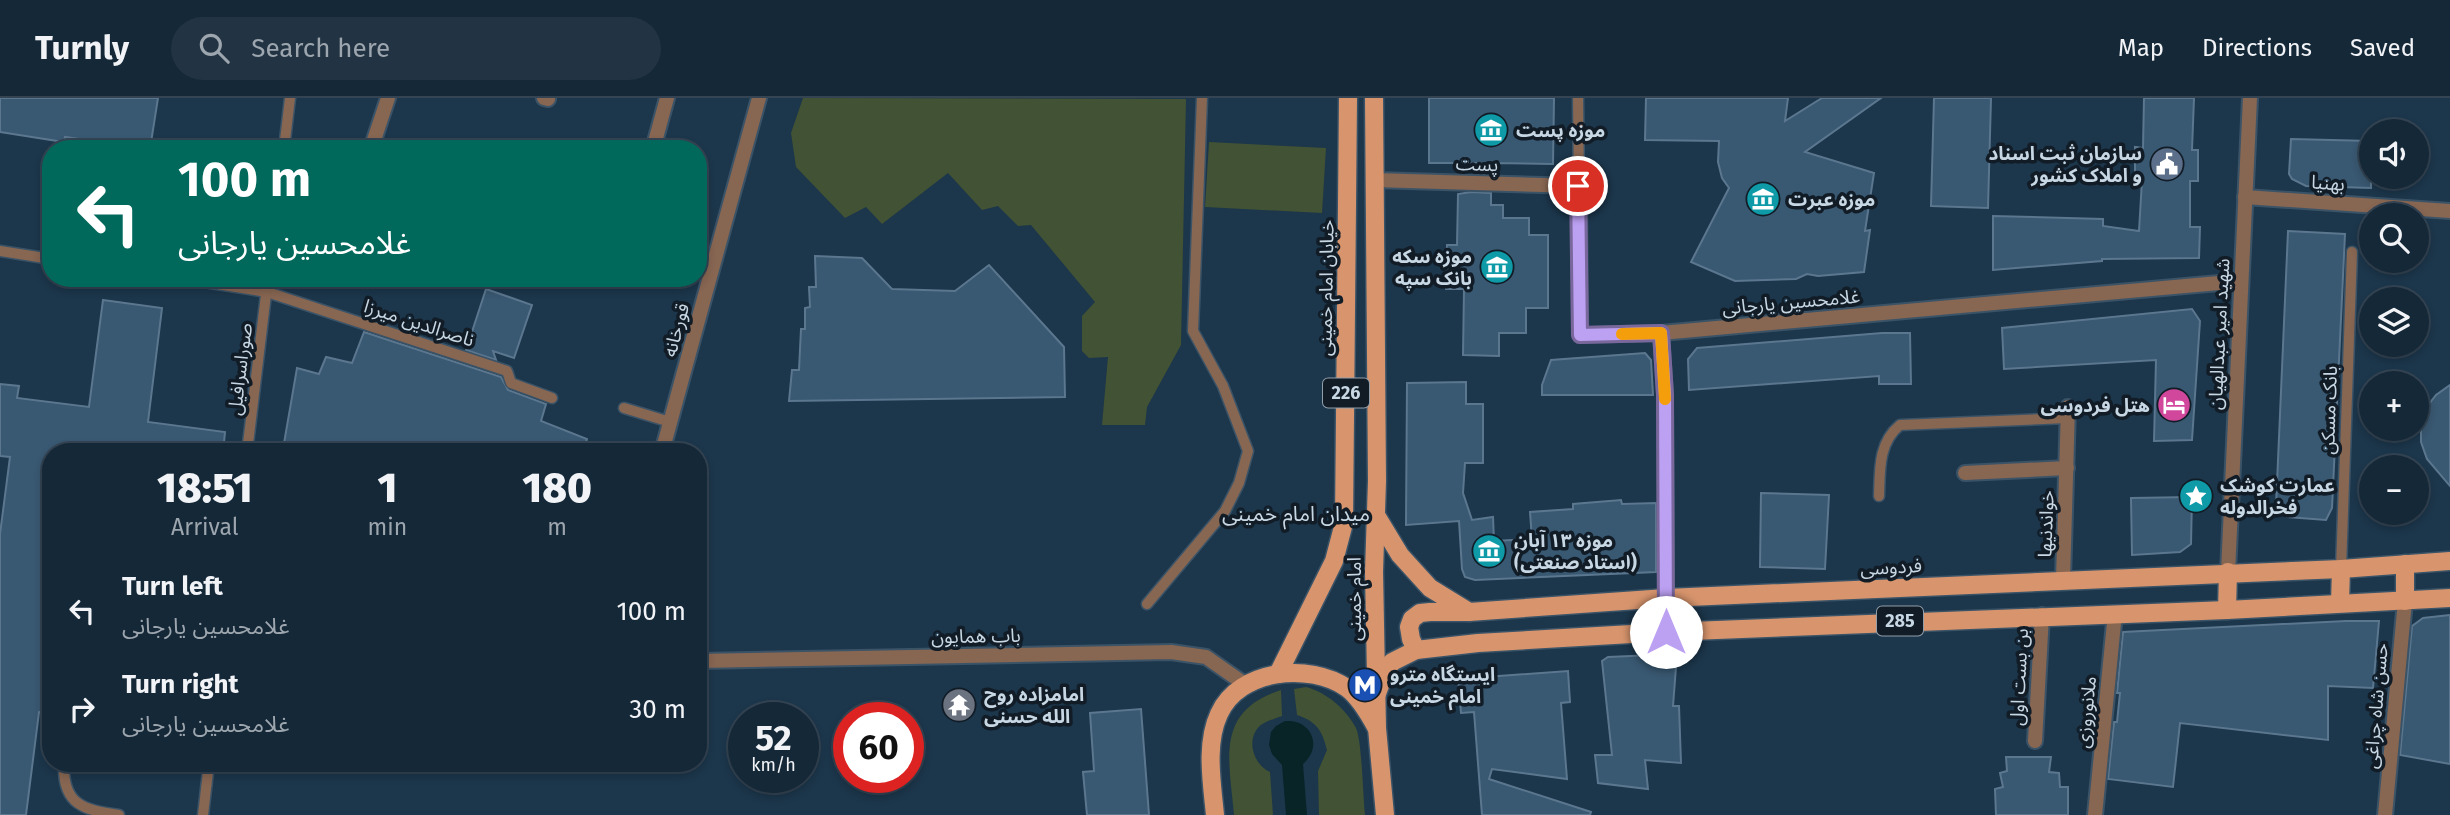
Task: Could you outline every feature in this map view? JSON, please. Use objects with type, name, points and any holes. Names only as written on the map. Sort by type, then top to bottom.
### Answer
[{"type":"main road","name":"خیابان امام خمینی","points":[[1278,674],[1334,561],[1344,523],[1348,98]]},
{"type":"main road","name":"226","points":[[1374,98],[1374,180]]},
{"type":"main road","name":"امام خمینی","points":[[1374,180],[1377,517],[1374,572],[1377,728]]},
{"type":"main road","points":[[1377,517],[1400,555],[1430,588],[1469,612]]},
{"type":"main road","name":"فردوسی","points":[[1416,650],[1409,627],[1412,619],[1420,613],[1430,612],[1469,612],[1666,598],[2342,569],[2450,561]]},
{"type":"main road","points":[[2404,564],[2405,601]]},
{"type":"main road","points":[[2340,603],[2342,569]]},
{"type":"main road","points":[[2227,610],[2228,572]]},
{"type":"main road","points":[[1666,598],[1666,632]]},
{"type":"main road","name":"285","points":[[1376,696],[1392,662],[1416,650],[1478,643],[1666,632],[2042,615],[2227,610],[2450,598]]},
{"type":"main road","points":[[1216,815],[1210,757],[1219,715],[1233,692],[1257,679],[1278,674],[1317,676],[1347,689],[1368,713],[1377,728],[1385,815]]},
{"type":"street","points":[[374,140],[387,98]]},
{"type":"street","points":[[655,140],[667,98]]},
{"type":"street","name":"قورخانه","points":[[664,443],[760,98]]},
{"type":"street","name":"شهید امیر عبدالهیان","points":[[2228,572],[2249,98]]},
{"type":"street","name":"پست","points":[[1374,180],[1578,186]]},
{"type":"street","name":"غلامحسین یارجانی","points":[[1578,186],[1580,335],[1661,333],[2241,281]]},
{"type":"street","name":"بهنیا","points":[[2245,197],[2450,211]]},
{"type":"street","points":[[1661,333],[1665,395],[1666,598]]},
{"type":"street","name":"خواندنیها","points":[[2063,580],[2068,412]]},
{"type":"street","name":"خواندنیها","points":[[1965,474],[2067,468]]},
{"type":"street","name":"حسن شاه چراغی","points":[[2385,815],[2405,601]]},
{"type":"street","name":"ملانوروزی","points":[[2095,815],[2115,613]]},
{"type":"street","name":"بن بست اول","points":[[2035,741],[2042,615]]},
{"type":"street","name":"باب همایون","points":[[707,661],[1171,652],[1206,657],[1246,685]]},
{"type":"lane","points":[[285,140],[290,98]]},
{"type":"lane","points":[[1147,604],[1225,511],[1239,483],[1248,451],[1223,386],[1193,331],[1202,98]]},
{"type":"lane","name":"غلامحسین یارجانی","points":[[1578,98],[1578,186]]},
{"type":"lane","points":[[0,251],[42,258]]},
{"type":"lane","name":"بانک مسکن","points":[[2342,569],[2351,252]]},
{"type":"lane","name":"ناصرالدین میرزا","points":[[236,287],[267,292],[506,371],[512,383],[552,398]]},
{"type":"lane","name":"صوراسرافیل","points":[[248,443],[267,287]]},
{"type":"lane","points":[[624,408],[670,422]]},
{"type":"lane","points":[[1879,496],[1884,445],[1900,425],[2068,412]]},
{"type":"lane","points":[[63,772],[71,798],[80,806],[91,811],[119,815]]},
{"type":"lane","points":[[203,815],[208,772]]},
{"type":"green space","points":[[803,98],[1186,99],[1181,345],[1147,407],[1145,425],[1102,425],[1108,357],[1089,358],[1082,351],[1082,316],[1095,302],[1031,225],[1018,226],[998,206],[982,210],[948,173],[882,224],[866,207],[845,218],[796,167],[791,133]]},
{"type":"green space","points":[[1209,142],[1326,148],[1322,213],[1205,207]]},
{"type":"green space","points":[[1306,687],[1335,702],[1356,728],[1365,815],[1319,815],[1318,771],[1327,750],[1318,728],[1297,715],[1294,689]]},
{"type":"green space","points":[[1281,690],[1282,716],[1259,727],[1252,741],[1257,760],[1270,772],[1273,815],[1234,815],[1229,756],[1236,724],[1245,711],[1260,699]]},
{"type":"shaded area","points":[[1285,721],[1302,724],[1312,735],[1312,750],[1303,764],[1307,815],[1286,815],[1282,765],[1272,754],[1269,745],[1271,732]]},
{"type":"building","points":[[0,98],[158,98],[151,140],[85,140],[65,137],[64,140],[51,140],[0,132]]},
{"type":"building","name":"موزه پست","points":[[1429,98],[1554,98],[1553,164],[1491,163],[1491,174],[1478,173],[1481,163],[1429,163]]},
{"type":"building","name":"موزه عبرت","points":[[1646,98],[1788,98],[1785,121],[1822,98],[1881,98],[1805,152],[1874,173],[1865,231],[1870,230],[1864,272],[1818,276],[1807,274],[1796,279],[1735,281],[1691,262],[1729,188],[1722,178],[1718,162],[1719,141],[1645,140]]},
{"type":"building","points":[[1934,98],[1991,98],[1988,208],[1931,206]]},
{"type":"building","points":[[2144,98],[2194,98],[2192,150],[2198,150],[2198,181],[2190,181],[2190,227],[2200,227],[2199,258],[2102,259],[1993,270],[1993,216],[2103,219],[2103,226],[2139,231],[2142,180],[2135,179],[2135,147],[2143,148]]},
{"type":"building","points":[[2291,139],[2359,141],[2359,188],[2306,186],[2292,179],[2289,174]]},
{"type":"building","name":"موزه سکه بانک سپه","points":[[1491,193],[1491,205],[1503,205],[1503,218],[1529,218],[1529,235],[1548,235],[1548,308],[1526,308],[1526,333],[1499,333],[1499,356],[1463,355],[1464,289],[1446,289],[1447,245],[1457,245],[1458,194]]},
{"type":"building","points":[[2288,231],[2345,234],[2332,508],[2326,520],[2287,517],[2276,506]]},
{"type":"building","points":[[815,256],[862,258],[892,289],[955,291],[989,265],[1064,347],[1065,397],[789,401],[792,370],[799,370],[801,329],[805,329],[805,308],[810,307],[809,287],[816,287]]},
{"type":"building","points":[[486,289],[532,305],[514,358],[493,351],[496,360],[466,350]]},
{"type":"building","points":[[103,300],[162,308],[148,422],[225,432],[224,443],[42,443],[42,712],[39,712],[26,815],[0,815],[0,534],[10,457],[0,456],[0,384],[19,386],[17,398],[89,407]]},
{"type":"building","name":"هتل فردوسی","points":[[2192,309],[2200,321],[2192,440],[2154,441],[2156,360],[2004,369],[2002,328]]},
{"type":"building","points":[[364,332],[501,377],[508,390],[546,404],[541,421],[587,439],[586,443],[284,443],[297,368],[319,374],[326,357],[352,363]]},
{"type":"building","points":[[1910,333],[1911,384],[1879,384],[1879,376],[1689,390],[1688,359],[1697,348]]},
{"type":"building","points":[[1645,353],[1651,360],[1653,395],[1542,395],[1542,385],[1551,360]]},
{"type":"building","points":[[1466,382],[1466,404],[1483,404],[1483,463],[1465,463],[1463,493],[1472,520],[1493,517],[1494,541],[1532,539],[1530,512],[1573,509],[1573,504],[1621,500],[1622,504],[1656,503],[1656,572],[1475,580],[1465,577],[1462,569],[1459,521],[1406,525],[1407,383]]},
{"type":"building","points":[[2450,385],[2450,486],[2429,461],[2429,455],[2426,455],[2421,442],[2429,441],[2429,404]]},
{"type":"building","points":[[1761,493],[1829,495],[1825,569],[1760,567]]},
{"type":"building","points":[[2192,497],[2191,544],[2180,552],[2132,555],[2131,498]]},
{"type":"building","points":[[2450,615],[2450,764],[2400,755],[2412,626],[2423,618]]},
{"type":"building","points":[[2379,621],[2373,688],[2328,686],[2328,740],[2180,723],[2173,787],[2108,779],[2120,693],[2117,693],[2123,632]]},
{"type":"building","points":[[1677,654],[1673,706],[1679,706],[1681,763],[1645,760],[1648,789],[1598,783],[1595,755],[1612,755],[1602,661],[1608,657]]},
{"type":"building","points":[[1568,671],[1570,702],[1561,703],[1567,779],[1492,769],[1489,779],[1591,812],[1590,815],[1482,815],[1474,712],[1461,713],[1458,679]]},
{"type":"building","points":[[1141,709],[1149,815],[1087,815],[1083,772],[1094,771],[1090,713]]},
{"type":"building","points":[[2006,757],[2051,757],[2049,772],[2059,773],[2060,787],[2068,787],[2068,815],[1996,815],[1995,789],[2003,787],[2000,773],[2007,771]]},
{"type":"slow traffic","points":[[1622,334],[1661,333],[1665,399]]},
{"type":"place","name":"موزه پست","points":[[1491,130]]},
{"type":"place","name":"سازمان ثبت اسناد و املاک کشور","points":[[2167,164]]},
{"type":"place","name":"موزه عبرت","points":[[1763,199]]},
{"type":"place","name":"موزه سکه بانک سپه","points":[[1497,267]]},
{"type":"place","name":"هتل فردوسی","points":[[2174,405]]},
{"type":"place","name":"عمارت کوشک فخرالدوله","points":[[2196,496]]},
{"type":"place","name":"موزه ۱۳ آبان (استاد صنعتی)","points":[[1489,551]]},
{"type":"place","name":"ایستگاه مترو امام خمینی","points":[[1365,685]]},
{"type":"place","name":"امامزاده روح الله حسنی","points":[[959,705]]},
{"type":"district","name":"میدان امام خمینی","points":[[1296,514]]},
{"type":"route","points":[[1578,186],[1580,335],[1661,333],[1665,395],[1666,632]]}]
